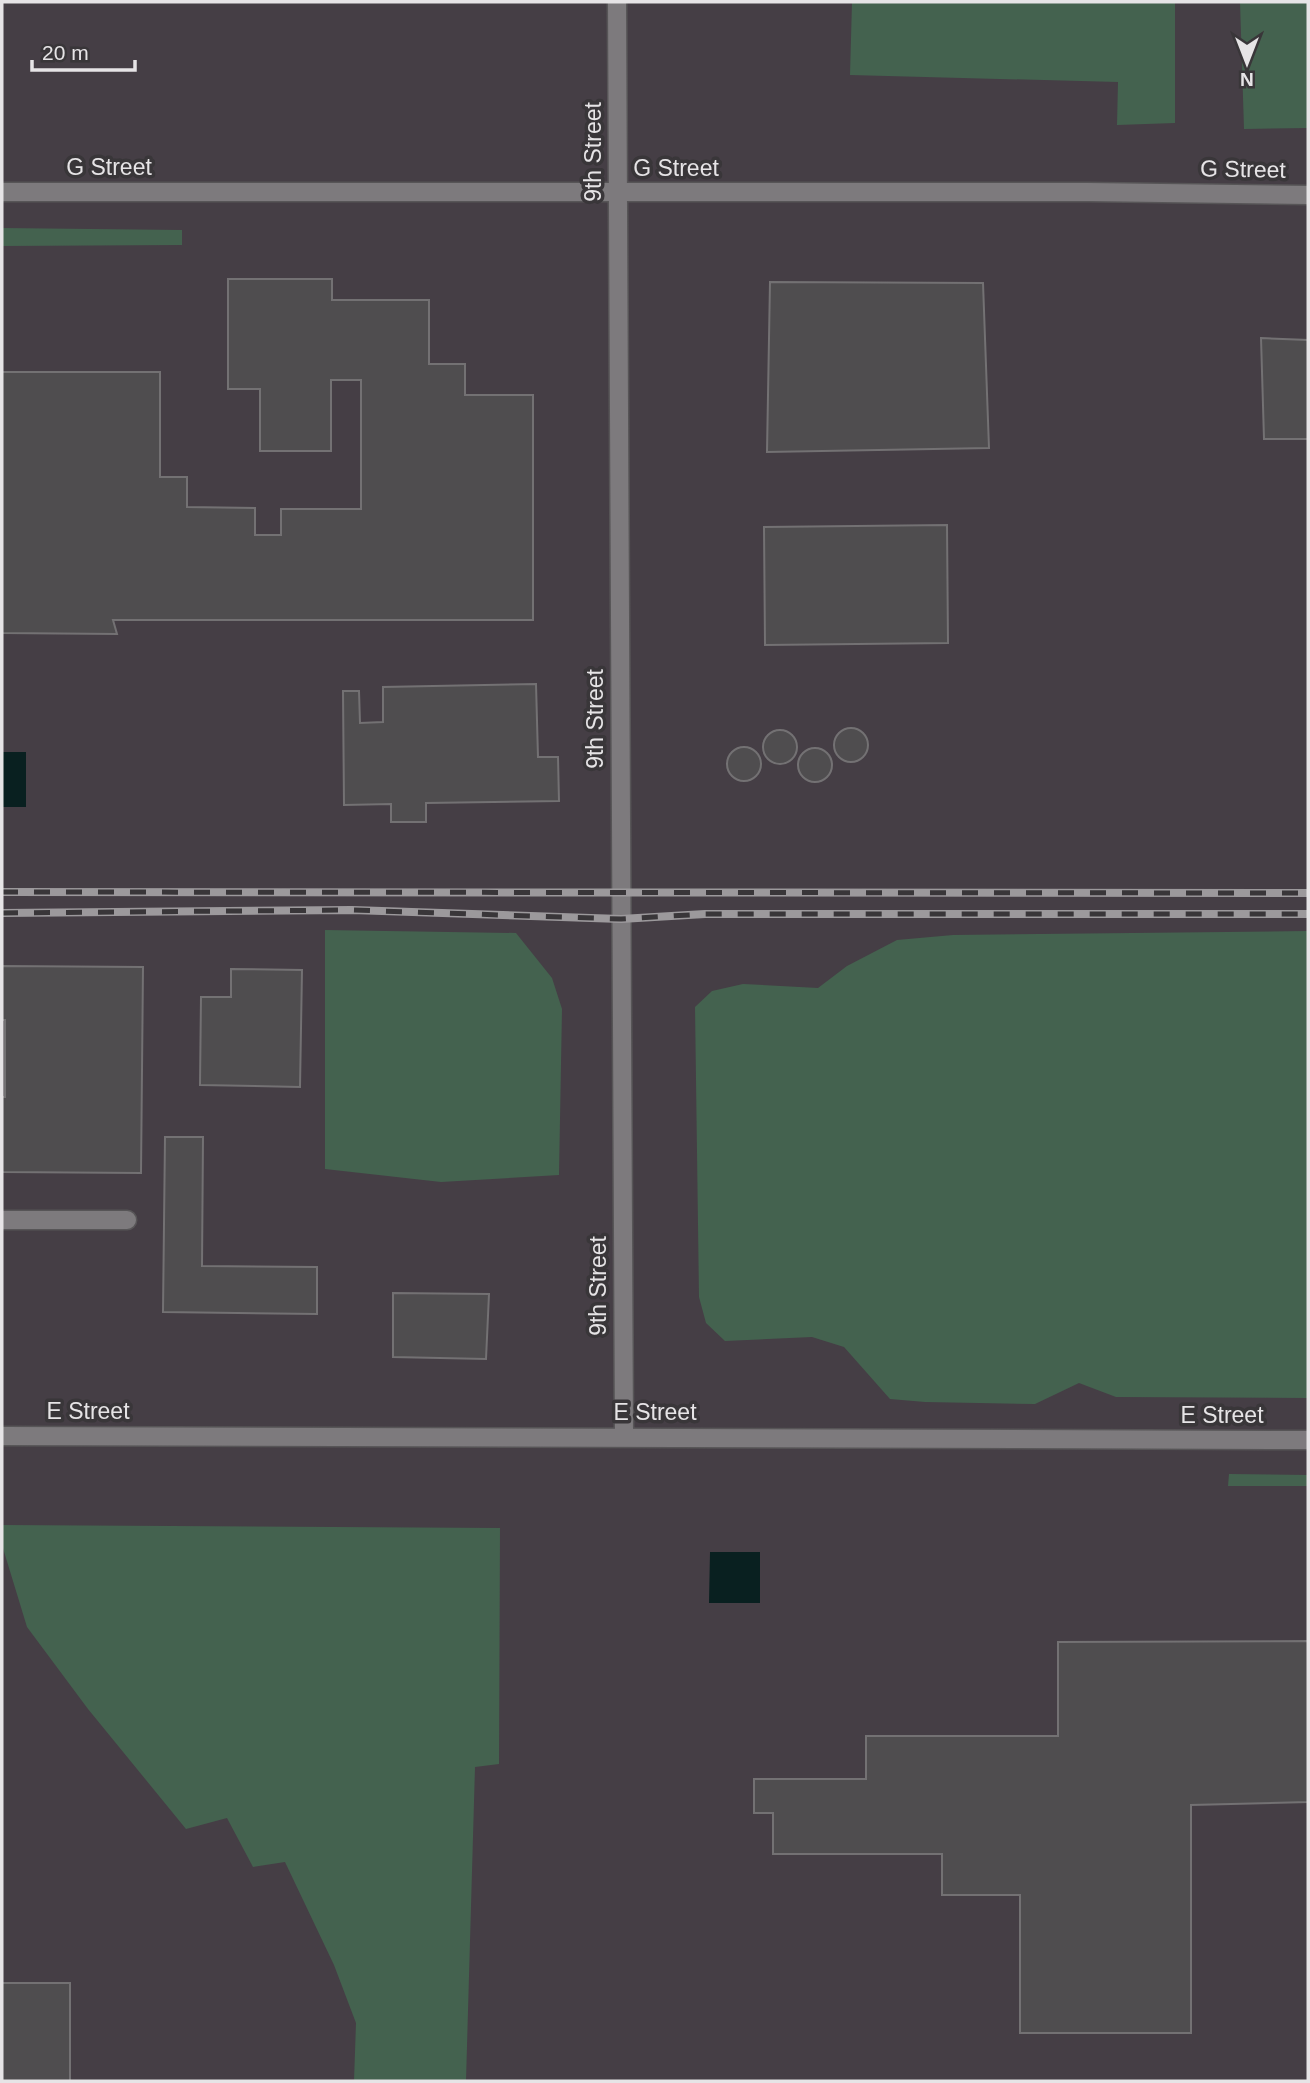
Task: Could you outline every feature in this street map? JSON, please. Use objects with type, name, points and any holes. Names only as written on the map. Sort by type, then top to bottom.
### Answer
[{"type":"lane","name":"9th Street","points":[[617,2],[624,1436]]},
{"type":"lane","name":"G Street","points":[[2,192],[1088,192],[1308,195]]},
{"type":"lane","points":[[2,1220],[127,1220]]},
{"type":"lane","name":"E Street","points":[[2,1436],[1308,1440]]},
{"type":"shaded area","points":[[2,2],[1308,2],[1308,2081],[2,2081]]},
{"type":"green space","points":[[852,2],[1175,2],[1175,123],[1117,125],[1118,82],[850,75]]},
{"type":"green space","points":[[1240,2],[1308,2],[1308,128],[1244,129]]},
{"type":"green space","points":[[2,228],[182,230],[182,245],[2,246]]},
{"type":"green space","points":[[325,930],[516,933],[552,978],[562,1009],[559,1175],[441,1182],[325,1169]]},
{"type":"green space","points":[[1308,931],[1308,1398],[1116,1397],[1079,1383],[1035,1404],[890,1399],[844,1347],[812,1337],[725,1341],[706,1323],[699,1297],[695,1007],[712,991],[743,984],[818,988],[847,966],[897,940],[953,935]]},
{"type":"green space","points":[[1229,1474],[1308,1475],[1308,1486],[1228,1486]]},
{"type":"green space","points":[[2,1525],[500,1528],[499,1764],[475,1767],[466,2081],[354,2081],[356,2023],[334,1965],[285,1862],[253,1867],[227,1818],[186,1829],[88,1709],[27,1627],[2,1545]]},
{"type":"water","points":[[2,752],[26,752],[26,807],[2,807]]},
{"type":"water","points":[[710,1552],[760,1552],[760,1603],[709,1603]]},
{"type":"building","points":[[228,279],[332,279],[332,300],[429,300],[429,364],[465,364],[465,395],[533,395],[533,620],[113,620],[117,634],[2,633],[2,372],[160,372],[160,477],[187,477],[187,507],[255,508],[255,535],[281,535],[281,509],[361,509],[361,380],[331,380],[331,451],[260,451],[260,389],[228,389]]},
{"type":"building","points":[[770,282],[983,283],[989,448],[767,452]]},
{"type":"building","points":[[1261,338],[1308,340],[1308,439],[1264,439]]},
{"type":"building","points":[[947,525],[948,643],[765,645],[764,527]]},
{"type":"building","points":[[536,684],[538,757],[558,757],[559,801],[426,803],[426,822],[391,822],[391,804],[344,805],[343,691],[359,691],[360,723],[383,722],[383,687]]},
{"type":"building","points":[[851,728],[863,733],[868,745],[863,757],[851,762],[839,757],[834,745],[839,733]]},
{"type":"building","points":[[780,730],[792,735],[797,747],[792,759],[780,764],[768,759],[763,747],[768,735]]},
{"type":"building","points":[[744,747],[756,752],[761,764],[756,776],[744,781],[732,776],[727,764],[732,752]]},
{"type":"building","points":[[815,748],[827,753],[832,765],[827,777],[815,782],[803,777],[798,765],[803,753]]},
{"type":"building","points":[[2,966],[143,967],[141,1173],[2,1172],[5,1020],[2,1020]]},
{"type":"building","points":[[231,969],[302,970],[300,1087],[200,1085],[201,997],[231,997]]},
{"type":"building","points":[[165,1137],[203,1137],[202,1266],[317,1267],[317,1314],[163,1312]]},
{"type":"building","points":[[393,1293],[489,1294],[486,1359],[393,1357]]},
{"type":"building","points":[[1308,1641],[1308,1802],[1191,1805],[1191,2033],[1020,2033],[1020,1895],[942,1895],[942,1854],[773,1854],[773,1813],[754,1813],[754,1779],[866,1779],[866,1736],[1058,1736],[1058,1642]]},
{"type":"building","points":[[2,1983],[70,1983],[70,2081],[2,2081]]},
{"type":"railway","points":[[2,892],[1308,893]]},
{"type":"railway","points":[[2,913],[352,910],[621,919],[705,914],[1308,914]]}]
